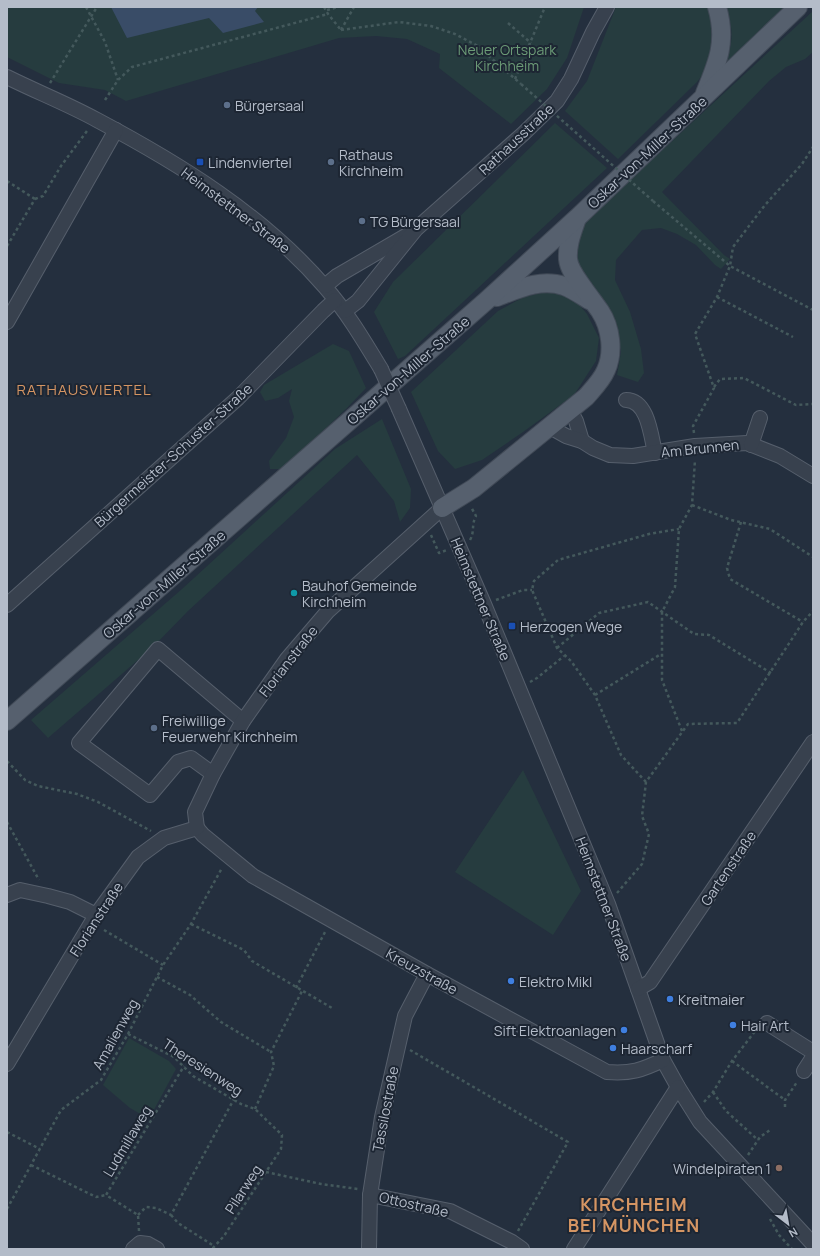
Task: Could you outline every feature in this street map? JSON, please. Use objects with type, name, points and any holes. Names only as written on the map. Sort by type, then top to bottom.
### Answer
[{"type":"main road","points":[[702,100],[717,64],[720,52],[722,28],[717,7]]},
{"type":"main road","name":"Oskar-von-Miller-Straße","points":[[7,722],[486,301],[577,218],[798,7]]},
{"type":"main road","points":[[442,508],[474,488],[586,397],[606,371],[610,357],[609,330],[600,312],[573,273],[568,260],[568,244],[577,218]]},
{"type":"main road","points":[[486,301],[524,287],[553,283],[565,286],[593,302]]},
{"type":"street","name":"Rathausstraße","points":[[593,32],[596,7]]},
{"type":"street","name":"Rathausstraße","points":[[345,311],[358,301],[416,230],[557,101],[571,79],[593,32],[607,7]]},
{"type":"street","name":"Heimstettner Straße","points":[[7,77],[116,130],[197,177],[269,231],[325,286],[345,311],[381,369],[484,604],[608,904],[664,1060],[678,1087],[700,1122],[813,1244]]},
{"type":"street","points":[[7,322],[116,130]]},
{"type":"street","name":"Rathausstraße","points":[[325,286],[337,276],[416,230]]},
{"type":"street","name":"Bürgermeister-Schuster-Straße","points":[[7,605],[238,398],[323,311],[336,300]]},
{"type":"street","points":[[626,400],[631,400],[641,407],[648,423],[655,453]]},
{"type":"street","points":[[570,410],[576,421],[582,441]]},
{"type":"street","points":[[751,445],[760,418]]},
{"type":"street","name":"Am Brunnen","points":[[550,427],[566,436],[582,441],[593,448],[610,455],[633,456],[695,446],[747,443],[780,456],[813,476]]},
{"type":"street","name":"Florianstraße","points":[[7,1064],[94,919],[138,857],[164,838],[196,828],[195,812],[213,774],[243,721],[287,659],[328,611],[442,508]]},
{"type":"street","points":[[213,774],[191,758],[184,760],[178,762],[150,795],[79,743],[158,649],[243,721]]},
{"type":"street","name":"Gartenstraße","points":[[638,989],[650,982],[813,742]]},
{"type":"street","name":"Kreuzstraße","points":[[196,828],[203,836],[253,876],[330,921],[607,1072],[621,1073],[641,1070],[664,1060]]},
{"type":"street","points":[[7,895],[20,890],[70,902],[94,919]]},
{"type":"street","name":"Tassilostraße","points":[[369,1249],[370,1194],[382,1117],[405,1016],[427,974]]},
{"type":"street","points":[[768,1023],[813,1052]]},
{"type":"street","points":[[804,1071],[813,1057]]},
{"type":"street","points":[[574,1249],[678,1087]]},
{"type":"street","name":"Ottostraße","points":[[370,1194],[450,1211],[517,1246]]},
{"type":"street","points":[[136,1246],[148,1244],[157,1249]]},
{"type":"path","points":[[86,7],[105,42],[118,80]]},
{"type":"path","points":[[49,84],[97,7]]},
{"type":"path","points":[[324,7],[342,30]]},
{"type":"path","points":[[327,10],[338,7]]},
{"type":"path","points":[[342,30],[354,7]]},
{"type":"path","points":[[515,79],[545,7]]},
{"type":"path","points":[[106,100],[118,80],[132,68],[328,14]]},
{"type":"path","points":[[342,30],[399,22],[432,26],[455,34],[476,46],[521,84],[653,202],[730,266],[813,310]]},
{"type":"path","points":[[508,24],[530,43]]},
{"type":"path","points":[[7,246],[35,199],[43,196],[61,166],[87,131]]},
{"type":"path","points":[[714,388],[695,334],[717,297],[730,266],[733,247],[765,205],[802,164],[813,148]]},
{"type":"path","points":[[7,181],[35,199]]},
{"type":"path","points":[[717,297],[793,337]]},
{"type":"path","points":[[682,731],[662,680],[662,612],[675,587],[679,529],[692,505],[695,446],[694,426],[720,379],[744,378],[796,405],[813,404]]},
{"type":"path","points":[[692,505],[731,520],[770,528],[813,557]]},
{"type":"path","points":[[470,540],[473,534],[473,522],[476,516],[471,507]]},
{"type":"path","points":[[742,522],[727,568],[730,579],[803,622]]},
{"type":"path","points":[[646,782],[621,755],[595,695],[572,661],[564,656],[557,648],[532,590],[534,581],[558,560],[649,534],[679,529]]},
{"type":"path","points":[[434,542],[439,553],[448,550]]},
{"type":"path","points":[[504,597],[524,590],[532,590]]},
{"type":"path","points":[[557,648],[599,613],[648,602],[694,634],[709,635],[771,673]]},
{"type":"path","points":[[608,904],[642,864],[649,834],[642,816],[646,782],[688,724],[737,723],[803,622],[813,612]]},
{"type":"path","points":[[595,695],[662,654]]},
{"type":"path","points":[[537,678],[564,656]]},
{"type":"path","points":[[7,761],[25,780],[38,786],[77,794],[98,802],[164,838]]},
{"type":"path","points":[[7,822],[48,896]]},
{"type":"path","name":"Amalienweg","points":[[7,1209],[62,1110],[101,1080],[128,1034],[163,965],[191,924],[228,857]]},
{"type":"path","points":[[94,919],[163,965]]},
{"type":"path","points":[[296,988],[330,921]]},
{"type":"path","points":[[191,924],[244,950],[252,961],[332,1008]]},
{"type":"path","points":[[157,977],[190,995],[221,1022],[271,1052]]},
{"type":"path","points":[[255,1109],[274,1066],[271,1052],[302,991]]},
{"type":"path","points":[[694,1114],[712,1092],[732,1061],[764,1020],[768,1023]]},
{"type":"path","name":"Theresienweg","points":[[128,1034],[174,1057],[193,1076],[241,1104],[255,1109],[282,1135]]},
{"type":"path","points":[[399,1043],[568,1142],[517,1246]]},
{"type":"path","points":[[732,1061],[785,1100]]},
{"type":"path","name":"Ludmillaweg","points":[[138,1215],[106,1195],[184,1066]]},
{"type":"path","points":[[785,1106],[785,1100],[804,1071]]},
{"type":"path","points":[[712,1092],[726,1111],[758,1140]]},
{"type":"path","points":[[171,1215],[234,1099]]},
{"type":"path","points":[[740,1166],[760,1136],[770,1130]]},
{"type":"path","points":[[7,1132],[40,1149]]},
{"type":"path","name":"Pilarweg","points":[[212,1249],[224,1236],[281,1149],[282,1135]]},
{"type":"path","points":[[31,1165],[96,1198],[106,1195]]},
{"type":"path","points":[[266,1172],[321,1184],[358,1189],[370,1194]]},
{"type":"path","points":[[136,1246],[138,1215],[146,1207],[156,1208],[171,1215],[178,1223],[214,1246]]},
{"type":"green space","name":"Neuer Ortspark Kirchheim","points":[[7,7],[584,7],[567,58],[547,89],[511,124],[439,68],[440,54],[407,39],[376,36],[339,38],[126,101],[105,90],[59,83],[7,57]]},
{"type":"green space","points":[[616,7],[708,7],[711,11],[714,47],[706,70],[697,82],[618,159],[565,111],[587,81]]},
{"type":"green space","points":[[725,7],[787,7],[723,68],[729,53],[732,38],[730,23]]},
{"type":"green space","points":[[813,11],[813,52],[805,59],[786,67],[769,81],[662,192],[724,255],[730,259],[721,269],[715,265],[696,245],[677,234],[661,228],[642,230],[616,260],[615,280],[630,312],[641,349],[644,373],[638,382],[617,375],[621,352],[617,325],[578,273],[574,238],[580,226]]},
{"type":"green space","points":[[555,123],[607,168],[405,356],[398,359],[374,312],[393,282]]},
{"type":"green space","points":[[550,291],[572,296],[587,314],[599,338],[596,361],[574,395],[482,460],[455,469],[438,451],[411,392],[498,311],[524,297]]},
{"type":"green space","points":[[333,344],[349,351],[366,388],[283,469],[270,469],[269,461],[286,438],[294,417],[289,401],[292,389],[278,398],[265,401],[260,392],[264,385]]},
{"type":"green space","points":[[382,419],[411,489],[410,508],[400,522],[394,501],[357,455],[188,611],[153,647],[48,738],[31,720],[182,589],[335,449]]},
{"type":"green space","points":[[523,770],[581,891],[553,935],[455,872]]},
{"type":"green space","points":[[129,1038],[169,1061],[176,1069],[149,1119],[130,1108],[103,1085]]},
{"type":"water","points":[[111,7],[258,7],[255,11],[264,22],[223,33],[209,18],[127,38]]},
{"type":"place","name":"Bürgersaal","points":[[227,105]]},
{"type":"place","name":"Lindenviertel","points":[[200,162]]},
{"type":"place","name":"Rathaus Kirchheim","points":[[331,162]]},
{"type":"place","name":"TG Bürgersaal","points":[[362,221]]},
{"type":"place","name":"Bauhof Gemeinde Kirchheim","points":[[294,593]]},
{"type":"place","name":"Herzogen Wege","points":[[512,626]]},
{"type":"place","name":"Freiwillige Feuerwehr Kirchheim","points":[[154,728]]},
{"type":"place","name":"Elektro Mikl","points":[[511,981]]},
{"type":"place","name":"Kreitmaier","points":[[670,999]]},
{"type":"place","name":"Hair Art","points":[[733,1025]]},
{"type":"place","name":"Sift Elektroanlagen","points":[[624,1030]]},
{"type":"place","name":"Haarscharf","points":[[613,1048]]},
{"type":"place","name":"Windelpiraten 1","points":[[779,1168]]},
{"type":"district","name":"RATHAUSVIERTEL","points":[[84,389]]},
{"type":"district","name":"KIRCHHEIM BEI MÜNCHEN","points":[[634,1214]]}]
